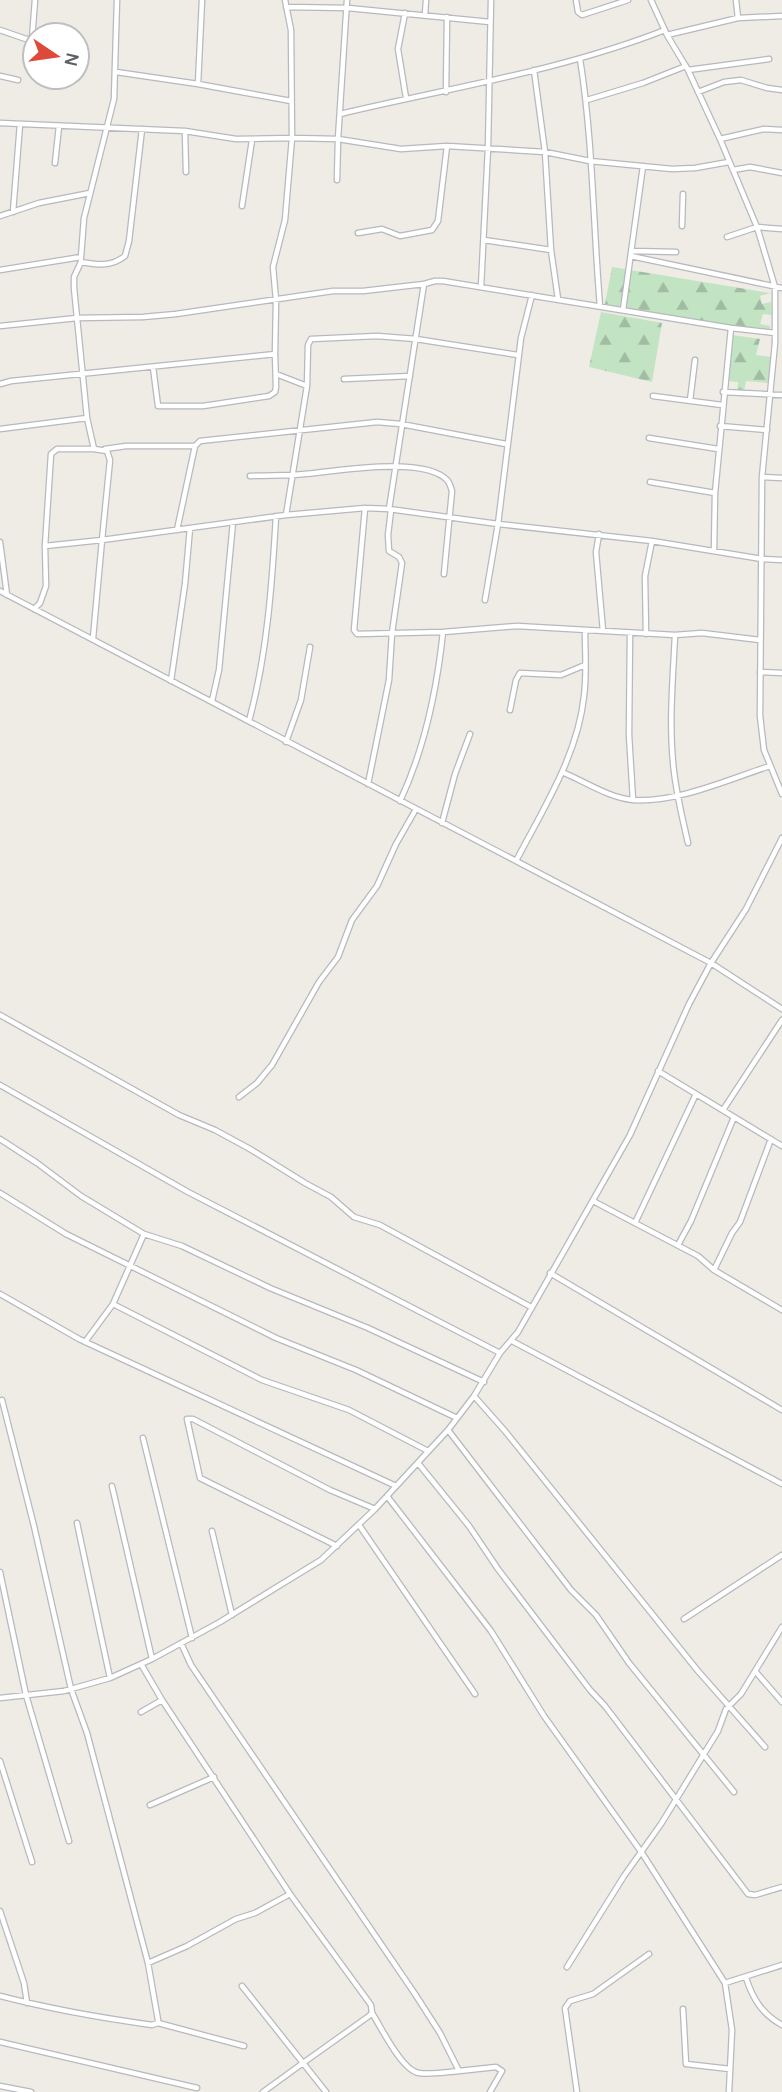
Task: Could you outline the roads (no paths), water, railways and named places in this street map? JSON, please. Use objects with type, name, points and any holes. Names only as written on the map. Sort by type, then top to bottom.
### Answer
[{"type":"street","points":[[0,30],[32,39],[34,0]]},
{"type":"street","points":[[94,449],[87,418],[74,277],[81,260],[84,218],[114,99],[117,0]]},
{"type":"street","points":[[198,84],[202,0]]},
{"type":"street","points":[[153,367],[158,406],[203,405],[269,397],[275,393],[274,267],[285,220],[292,138],[291,30],[285,0]]},
{"type":"street","points":[[337,180],[347,0]]},
{"type":"street","points":[[425,15],[426,0]]},
{"type":"street","points":[[481,287],[488,148],[491,0]]},
{"type":"street","points":[[576,0],[578,12],[582,15],[628,0]]},
{"type":"street","points":[[651,0],[720,139],[757,227],[775,287],[775,344],[762,478],[760,716],[764,750],[782,794]]},
{"type":"street","points":[[736,0],[738,18]]},
{"type":"street","points":[[286,7],[348,8],[490,22]]},
{"type":"street","points":[[405,13],[398,50],[406,98]]},
{"type":"street","points":[[340,114],[406,98],[446,92],[580,59],[666,32],[738,18],[782,16]]},
{"type":"street","points":[[446,92],[447,17]]},
{"type":"street","points":[[580,59],[587,100],[600,306]]},
{"type":"street","points":[[587,100],[687,68],[769,59]]},
{"type":"street","points":[[534,70],[545,152],[551,250],[558,299]]},
{"type":"street","points":[[116,72],[291,101]]},
{"type":"street","points":[[0,76],[18,80]]},
{"type":"street","points":[[698,92],[724,82],[741,80],[782,90]]},
{"type":"street","points":[[0,123],[185,131],[252,140],[338,139],[401,149],[447,146],[488,148],[545,152],[590,161],[643,166],[695,168],[729,162]]},
{"type":"street","points":[[13,212],[20,124]]},
{"type":"street","points":[[55,163],[59,126]]},
{"type":"street","points":[[0,270],[81,260],[111,265],[125,256],[142,129]]},
{"type":"street","points":[[720,139],[764,129],[782,130]]},
{"type":"street","points":[[185,131],[186,172]]},
{"type":"street","points":[[242,206],[252,140]]},
{"type":"street","points":[[358,233],[382,229],[400,236],[432,230],[438,221],[447,146]]},
{"type":"street","points":[[624,310],[643,166]]},
{"type":"street","points":[[733,170],[750,167],[782,173]]},
{"type":"street","points":[[0,216],[39,203],[90,192]]},
{"type":"street","points":[[682,226],[683,194]]},
{"type":"street","points":[[727,237],[757,227],[782,229]]},
{"type":"street","points":[[484,240],[551,250]]},
{"type":"street","points":[[632,253],[676,252]]},
{"type":"street","points":[[632,253],[782,288]]},
{"type":"street","points":[[0,326],[77,318],[143,317],[332,291],[363,291],[435,281],[731,328],[775,332]]},
{"type":"street","points":[[368,784],[386,702],[402,563],[399,557],[389,551],[390,509],[424,284]]},
{"type":"street","points":[[485,600],[498,524],[518,355],[532,295]]},
{"type":"street","points":[[714,551],[718,449],[731,328]]},
{"type":"street","points":[[286,515],[307,386],[308,345],[311,339],[377,336],[416,339],[518,355]]},
{"type":"street","points":[[775,344],[782,344]]},
{"type":"street","points":[[0,384],[275,354]]},
{"type":"street","points":[[690,401],[695,360]]},
{"type":"street","points":[[276,374],[307,386]]},
{"type":"street","points":[[344,379],[410,376]]},
{"type":"street","points":[[723,392],[782,395]]},
{"type":"street","points":[[653,396],[722,405]]},
{"type":"street","points":[[0,429],[87,418]]},
{"type":"street","points":[[177,530],[195,446],[205,440],[377,422],[506,444]]},
{"type":"street","points":[[720,426],[767,430]]},
{"type":"street","points":[[649,438],[718,449]]},
{"type":"street","points":[[34,609],[40,603],[46,586],[45,546],[52,452],[61,449],[126,446],[195,446]]},
{"type":"street","points":[[93,638],[110,460],[107,451],[101,449]]},
{"type":"street","points":[[250,476],[395,466],[425,469],[447,481],[452,491],[444,574]]},
{"type":"street","points":[[762,478],[782,478]]},
{"type":"street","points":[[650,482],[715,493]]},
{"type":"street","points":[[45,546],[276,516],[365,508],[599,534],[782,560]]},
{"type":"street","points":[[365,508],[354,630],[357,634],[443,632],[517,626],[646,634],[702,634],[760,640]]},
{"type":"street","points":[[249,722],[261,674],[276,516]]},
{"type":"street","points":[[212,701],[219,670],[233,522]]},
{"type":"street","points":[[170,681],[184,595],[190,528]]},
{"type":"street","points":[[599,534],[596,552],[603,631]]},
{"type":"street","points":[[646,634],[645,576],[652,541]]},
{"type":"street","points":[[0,542],[7,595]]},
{"type":"street","points":[[0,591],[711,963],[782,1009]]},
{"type":"street","points":[[516,861],[562,772],[579,722],[584,697],[585,631]]},
{"type":"street","points":[[401,801],[417,759],[434,693],[443,632]]},
{"type":"street","points":[[630,633],[629,735],[633,800]]},
{"type":"street","points":[[675,635],[673,748],[677,796],[688,843]]},
{"type":"street","points":[[286,742],[301,700],[310,646]]},
{"type":"street","points":[[510,710],[520,673],[561,675],[585,665]]},
{"type":"street","points":[[760,672],[782,674]]},
{"type":"street","points":[[442,822],[455,774],[470,734]]},
{"type":"street","points":[[562,772],[616,796],[633,800],[677,796],[770,766]]},
{"type":"street","points":[[773,775],[782,772]]},
{"type":"street","points":[[239,1097],[257,1083],[272,1065],[319,982],[338,957],[352,920],[372,894],[416,809]]},
{"type":"street","points":[[0,1698],[71,1689],[110,1678],[192,1638],[321,1560],[375,1509],[418,1463],[448,1430],[484,1382],[500,1353],[512,1341],[630,1135],[683,1016],[711,963],[746,909],[782,838]]},
{"type":"street","points":[[0,1015],[179,1115],[250,1149],[304,1184],[331,1197],[354,1217],[380,1225],[531,1307]]},
{"type":"street","points":[[723,1110],[782,1020]]},
{"type":"street","points":[[657,1070],[782,1146]]},
{"type":"street","points":[[0,1085],[188,1192],[500,1353]]},
{"type":"street","points":[[635,1223],[696,1094]]},
{"type":"street","points":[[678,1245],[691,1221],[734,1117]]},
{"type":"street","points":[[0,1139],[81,1196],[144,1234],[182,1246],[271,1289],[368,1328],[484,1382]]},
{"type":"street","points":[[714,1270],[740,1222],[771,1139]]},
{"type":"street","points":[[0,1193],[65,1234],[276,1338],[356,1370],[457,1418]]},
{"type":"street","points":[[593,1201],[698,1256],[714,1270],[782,1310]]},
{"type":"street","points":[[85,1342],[113,1304],[144,1234]]},
{"type":"street","points":[[550,1273],[782,1410]]},
{"type":"street","points":[[0,1294],[85,1342],[396,1486]]},
{"type":"street","points":[[113,1304],[262,1380],[349,1410],[428,1451]]},
{"type":"street","points":[[512,1341],[782,1484]]},
{"type":"street","points":[[474,1396],[711,1687],[765,1747]]},
{"type":"street","points":[[2,1400],[71,1689],[87,1733],[148,1963],[158,2023]]},
{"type":"street","points":[[337,1546],[200,1478],[187,1419],[193,1419],[330,1490],[375,1509]]},
{"type":"street","points":[[448,1430],[571,1590],[596,1615],[629,1663],[734,1792]]},
{"type":"street","points":[[143,1438],[192,1638]]},
{"type":"street","points":[[418,1463],[469,1526],[498,1569],[748,1894],[755,1895],[782,1887]]},
{"type":"street","points":[[112,1486],[152,1659]]},
{"type":"street","points":[[387,1496],[417,1531],[491,1631],[544,1716],[642,1853],[724,1983],[732,2029],[729,2092]]},
{"type":"street","points":[[77,1523],[110,1678]]},
{"type":"street","points":[[359,1525],[475,1694]]},
{"type":"street","points":[[212,1531],[232,1615]]},
{"type":"street","points":[[684,1619],[782,1555]]},
{"type":"street","points":[[0,1572],[26,1695],[69,1841]]},
{"type":"street","points":[[567,1967],[704,1754],[718,1731],[726,1709],[735,1702],[780,1635],[782,1627]]},
{"type":"street","points":[[181,1643],[191,1665],[440,2033],[458,2071]]},
{"type":"street","points":[[141,1664],[290,1894],[371,2005],[372,2013],[398,2056],[413,2071],[419,2073],[496,2067],[500,2069],[501,2076],[490,2092]]},
{"type":"street","points":[[755,1671],[782,1702]]},
{"type":"street","points":[[141,1712],[162,1700]]},
{"type":"street","points":[[0,1761],[32,1862]]},
{"type":"street","points":[[150,1805],[214,1777]]},
{"type":"street","points":[[148,1963],[187,1946],[236,1919],[256,1913],[290,1894]]},
{"type":"street","points":[[0,1911],[24,1983],[27,2003]]},
{"type":"street","points":[[577,2092],[565,2008],[570,2001],[593,1994],[649,1954]]},
{"type":"street","points":[[724,1983],[782,1965]]},
{"type":"street","points":[[746,1978],[752,1997],[760,2008],[782,2025]]},
{"type":"street","points":[[242,1986],[326,2092]]},
{"type":"street","points":[[0,1996],[114,2020],[152,2025],[158,2023],[244,2046]]},
{"type":"street","points":[[683,2009],[686,2064],[730,2069]]},
{"type":"street","points":[[263,2092],[372,2013]]},
{"type":"street","points":[[0,2042],[197,2088]]},
{"type":"street","points":[[0,2086],[31,2092]]}]
